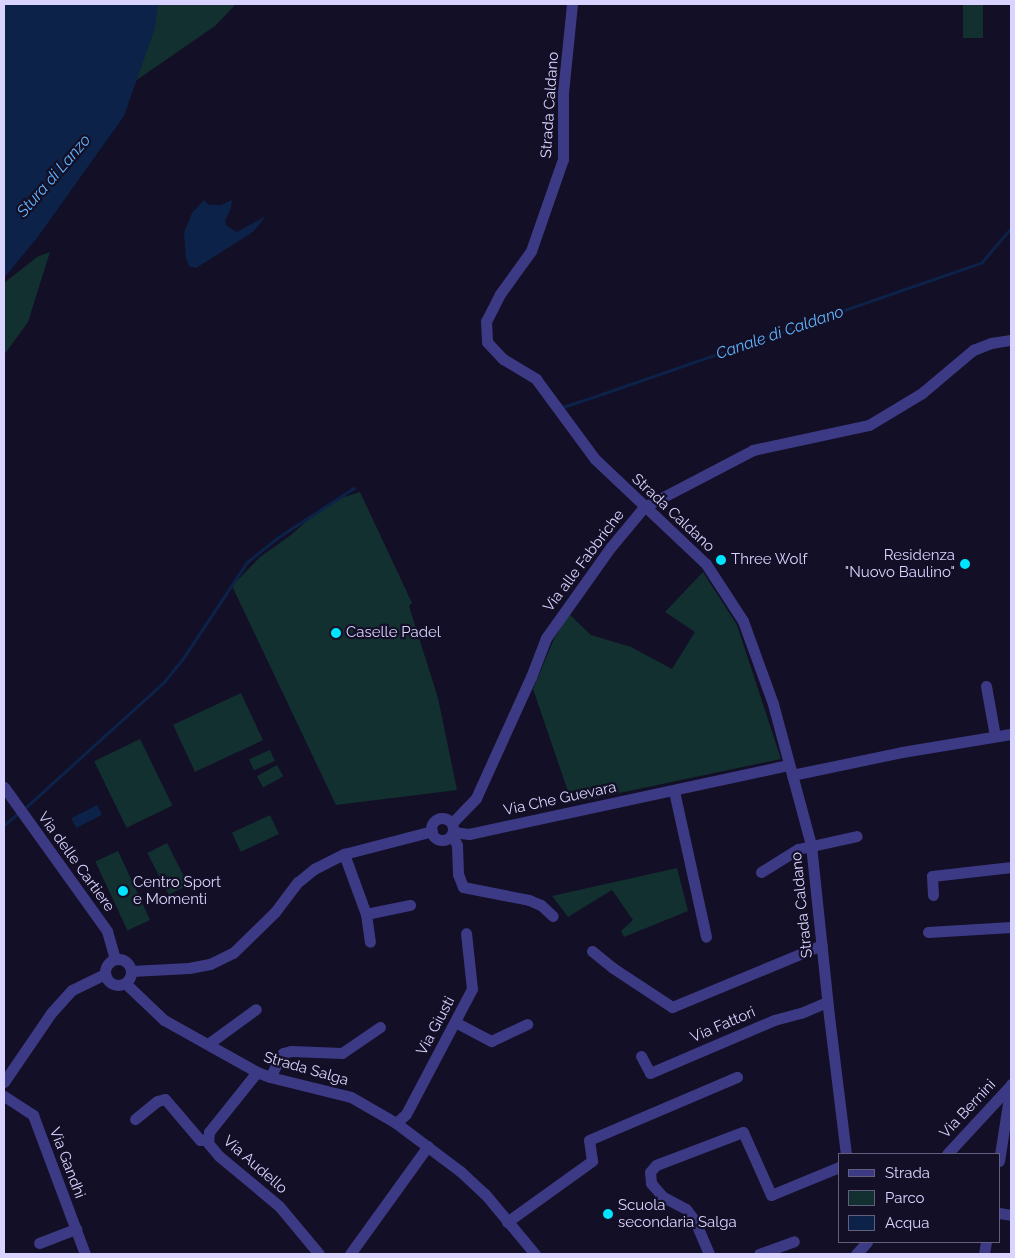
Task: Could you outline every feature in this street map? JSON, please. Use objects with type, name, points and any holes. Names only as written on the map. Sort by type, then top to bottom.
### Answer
[{"type":"street","name":"Strada Caldano","points":[[572,4],[563,92],[563,159],[531,250],[500,294],[486,321],[487,342],[502,359],[536,379],[595,459],[644,507],[686,543],[706,564],[743,621],[773,704],[812,845],[827,1002],[846,1153]]},
{"type":"street","name":"Via alle Fabbriche","points":[[452,830],[462,812],[476,798],[531,677],[546,638],[610,548],[644,507],[753,450],[869,425],[922,393],[973,350],[991,343],[1011,340]]},
{"type":"street","points":[[986,686],[995,736]]},
{"type":"street","name":"Via Che Guevara","points":[[452,830],[469,834],[674,791],[1011,734]]},
{"type":"street","name":"Via delle Cartiere","points":[[4,787],[107,931],[115,959]]},
{"type":"street","points":[[674,791],[706,937]]},
{"type":"street","points":[[452,830],[449,838],[440,840],[436,838],[432,831],[434,822],[438,819],[448,820],[452,830],[457,845],[458,874],[463,887],[529,900],[541,905],[553,916]]},
{"type":"street","points":[[131,971],[210,964],[233,952],[275,912],[298,882],[314,869],[344,854],[432,831]]},
{"type":"street","points":[[761,872],[798,849],[857,836]]},
{"type":"street","points":[[344,854],[366,914],[370,942]]},
{"type":"street","points":[[933,895],[932,876],[1011,867]]},
{"type":"street","points":[[366,914],[410,905]]},
{"type":"street","points":[[928,932],[1011,926]]},
{"type":"street","name":"Via Giusti","points":[[396,1123],[406,1114],[472,990],[466,933]]},
{"type":"street","points":[[592,951],[613,968],[672,1007],[822,945]]},
{"type":"street","points":[[115,959],[125,961],[131,971],[125,983],[118,985],[111,983],[105,974],[106,966],[115,959]]},
{"type":"street","points":[[4,1082],[51,1014],[72,990],[105,974]]},
{"type":"street","name":"Strada Salga","points":[[125,983],[164,1020],[257,1072],[351,1097],[396,1123],[460,1171],[485,1194],[535,1254]]},
{"type":"street","name":"Via Fattori","points":[[641,1056],[650,1073],[774,1020],[801,1013],[827,1002]]},
{"type":"street","points":[[208,1044],[256,1009]]},
{"type":"street","points":[[455,1022],[491,1041],[527,1024]]},
{"type":"street","points":[[270,1077],[283,1053],[291,1051],[342,1053],[380,1026]]},
{"type":"street","name":"Via Audello","points":[[257,1072],[209,1132],[208,1139],[212,1150],[279,1206],[319,1254]]},
{"type":"street","points":[[507,1222],[592,1161],[589,1140],[737,1077]]},
{"type":"street","points":[[1000,1157],[1008,1121],[1011,1084]]},
{"type":"street","name":"Via Bernini","points":[[948,1153],[1011,1084]]},
{"type":"street","name":"Via Gandhi","points":[[4,1096],[32,1115],[85,1254]]},
{"type":"street","points":[[135,1119],[157,1101],[165,1099],[200,1140],[208,1139]]},
{"type":"street","points":[[708,1254],[695,1221],[686,1209],[663,1196],[651,1183],[650,1172],[656,1165],[743,1132],[771,1195],[838,1166]]},
{"type":"street","points":[[350,1254],[428,1146]]},
{"type":"street","points":[[39,1243],[76,1229]]},
{"type":"street","points":[[759,1254],[794,1241]]},
{"type":"street","points":[[854,1254],[866,1243]]},
{"type":"green space","points":[[4,4],[236,4],[215,26],[131,84]]},
{"type":"green space","points":[[963,4],[983,4],[983,38],[963,38]]},
{"type":"green space","points":[[50,252],[28,322],[4,355],[4,283],[37,257]]},
{"type":"green space","name":"Caselle Padel","points":[[360,492],[412,603],[409,606],[438,698],[457,790],[336,805],[232,586],[260,557],[291,535],[318,511],[344,497]]},
{"type":"green space","points":[[703,572],[737,625],[781,759],[572,803],[533,689],[554,639],[569,614],[591,635],[631,647],[672,669],[695,632],[665,612]]},
{"type":"green space","points":[[241,693],[263,740],[195,772],[173,725]]},
{"type":"green space","points":[[140,739],[172,806],[127,828],[94,761]]},
{"type":"green space","points":[[270,750],[275,761],[254,770],[249,759]]},
{"type":"green space","points":[[277,765],[283,776],[263,788],[257,776]]},
{"type":"green space","points":[[270,815],[279,834],[241,852],[232,833]]},
{"type":"green space","points":[[167,843],[188,885],[169,895],[147,853]]},
{"type":"green space","name":"Centro Sport e Momenti","points":[[118,851],[150,920],[127,930],[95,862]]},
{"type":"green space","points":[[677,868],[688,911],[624,937],[621,931],[633,920],[612,890],[568,917],[552,896]]},
{"type":"water","name":"Stura di Lanzo","points":[[4,4],[158,4],[155,28],[124,116],[37,238],[4,278]]},
{"type":"water","points":[[204,200],[209,205],[221,205],[232,200],[231,208],[225,221],[227,226],[237,232],[266,216],[253,232],[196,268],[189,266],[186,258],[184,233],[192,213]]},
{"type":"water","points":[[97,805],[102,815],[76,828],[71,818]]},
{"type":"waterway","name":"Canale di Caldano","points":[[561,405],[563,407],[602,394],[981,263],[1011,228]]},
{"type":"waterway","points":[[24,809],[164,682],[182,660],[247,562],[280,536],[354,488]]},
{"type":"waterway","points":[[4,825],[19,813]]},
{"type":"place","name":"Three Wolf","points":[[721,560]]},
{"type":"place","name":"Residenza \"Nuovo Baulino\"","points":[[965,564]]},
{"type":"place","name":"Caselle Padel","points":[[336,633]]},
{"type":"place","name":"Centro Sport e Momenti","points":[[123,891]]},
{"type":"place","name":"Scuola secondaria Salga","points":[[608,1214]]}]
